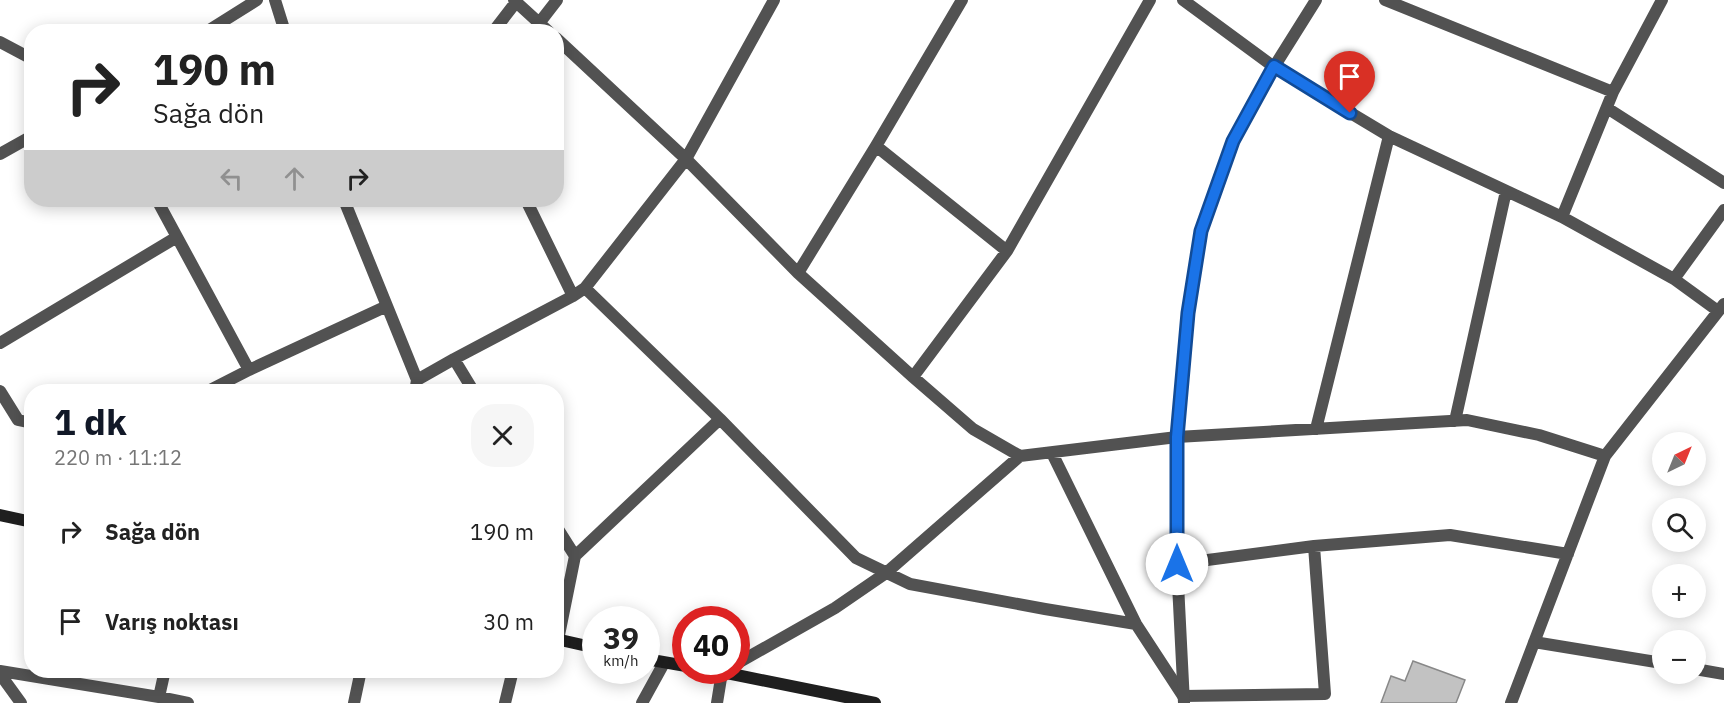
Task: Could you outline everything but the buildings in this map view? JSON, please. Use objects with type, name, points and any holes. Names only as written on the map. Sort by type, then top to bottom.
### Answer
[{"type":"main road","points":[[0,515],[24,520]]},
{"type":"main road","points":[[564,641],[582,645]]},
{"type":"main road","points":[[660,662],[672,664]]},
{"type":"main road","points":[[750,677],[873,703]]},
{"type":"street","points":[[219,24],[257,0]]},
{"type":"street","points":[[275,0],[282,24]]},
{"type":"street","points":[[499,24],[515,1],[540,22],[557,0]]},
{"type":"street","points":[[419,384],[454,359],[585,288],[686,159],[774,0]]},
{"type":"street","points":[[798,273],[962,0]]},
{"type":"street","points":[[914,377],[1007,251],[1150,0]]},
{"type":"street","points":[[1183,0],[1274,66],[1389,136],[1562,218],[1674,279],[1721,308],[1605,456],[1511,703]]},
{"type":"street","points":[[1184,700],[1177,564],[1177,437],[1188,313],[1201,231],[1233,141],[1274,66],[1316,0]]},
{"type":"street","points":[[1385,0],[1614,92]]},
{"type":"street","points":[[1562,218],[1614,92],[1662,0]]},
{"type":"street","points":[[0,42],[24,55]]},
{"type":"street","points":[[564,45],[686,159],[798,273],[973,429],[1020,456],[1177,437],[1467,420],[1539,435],[1605,456]]},
{"type":"street","points":[[1607,108],[1724,183]]},
{"type":"street","points":[[1316,429],[1389,136]]},
{"type":"street","points":[[0,154],[24,140]]},
{"type":"street","points":[[876,146],[1007,251]]},
{"type":"street","points":[[1455,421],[1506,191]]},
{"type":"street","points":[[161,207],[249,370]]},
{"type":"street","points":[[347,207],[415,384]]},
{"type":"street","points":[[529,207],[573,296]]},
{"type":"street","points":[[1674,279],[1724,210]]},
{"type":"street","points":[[0,343],[177,237]]},
{"type":"street","points":[[585,288],[720,418],[856,558],[910,584],[1136,624]]},
{"type":"street","points":[[222,384],[387,306]]},
{"type":"street","points":[[454,359],[469,384]]},
{"type":"street","points":[[0,391],[18,420],[24,421]]},
{"type":"street","points":[[564,607],[575,556],[720,418]]},
{"type":"street","points":[[1052,453],[1136,624],[1184,700]]},
{"type":"street","points":[[750,656],[835,608],[886,573],[1020,456]]},
{"type":"street","points":[[1177,564],[1314,546],[1450,535],[1568,554]]},
{"type":"street","points":[[564,539],[575,556]]},
{"type":"street","points":[[1184,700],[1325,694],[1314,546]]},
{"type":"street","points":[[1534,642],[1652,661]]},
{"type":"street","points":[[642,703],[664,663]]},
{"type":"street","points":[[1706,671],[1724,674]]},
{"type":"street","points":[[0,673],[24,677]]},
{"type":"street","points":[[0,673],[21,703]]},
{"type":"street","points":[[33,678],[188,703]]},
{"type":"street","points":[[159,697],[163,678]]},
{"type":"street","points":[[354,703],[359,678]]},
{"type":"street","points":[[505,703],[511,678]]},
{"type":"street","points":[[717,703],[719,684]]},
{"type":"route","points":[[1177,564],[1177,437],[1188,313],[1201,231],[1233,141],[1274,66],[1350,113]]}]
